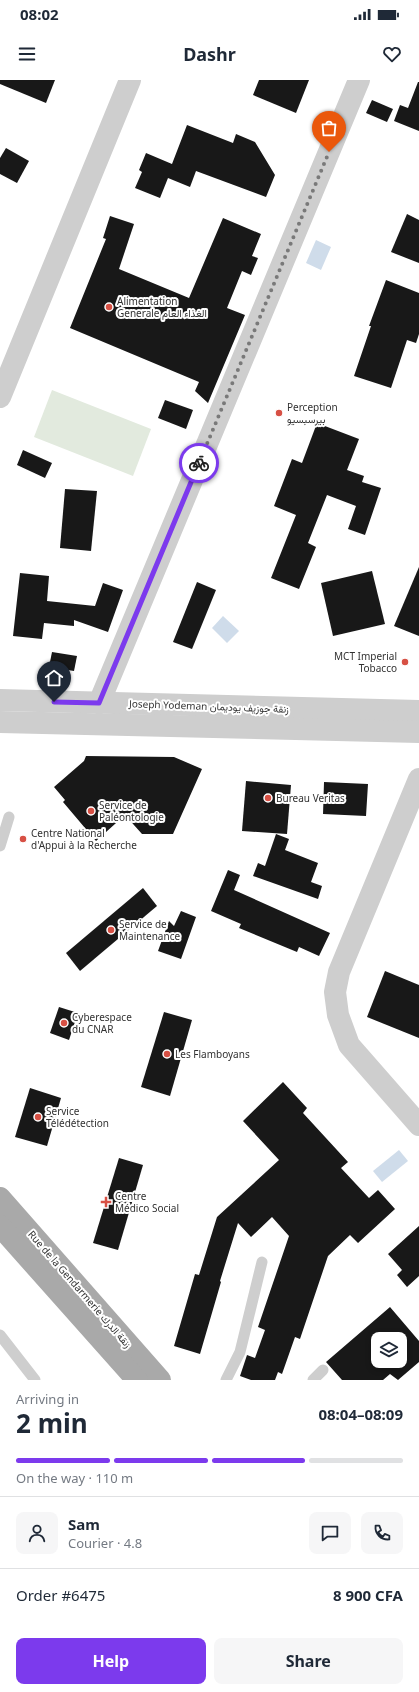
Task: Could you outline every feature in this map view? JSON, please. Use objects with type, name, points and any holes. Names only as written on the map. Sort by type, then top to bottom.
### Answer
[{"type":"main road","name":"Rue de la Gendarmerie زنقة الدرك","points":[[0,1198],[160,1380]]},
{"type":"main road","name":"Rue de la Gendarmerie زنقة الدرك","points":[[0,1226],[137,1380]]},
{"type":"street","points":[[0,396],[130,80]]},
{"type":"street","points":[[99,703],[359,80]]},
{"type":"street","name":"Joseph Yodeman زنقة جوزيف يوديمان","points":[[0,700],[419,711]]},
{"type":"street","name":"Joseph Yodeman زنقة جوزيف يوديمان","points":[[0,722],[419,732]]},
{"type":"street","points":[[419,779],[339,972],[335,992],[338,1015],[349,1045],[419,1125]]},
{"type":"lane","points":[[0,846],[9,817]]},
{"type":"lane","points":[[227,1380],[240,1352],[262,1262]]},
{"type":"lane","points":[[0,1335],[35,1380]]},
{"type":"lane","points":[[313,1380],[323,1370]]},
{"type":"shaded area","points":[[52,390],[151,429],[133,476],[34,437]]},
{"type":"water","points":[[316,240],[331,247],[321,270],[306,263]]},
{"type":"water","points":[[223,616],[239,631],[227,643],[212,628]]},
{"type":"water","points":[[399,1150],[408,1161],[382,1182],[373,1171]]},
{"type":"building","points":[[0,80],[55,80],[46,103],[0,84]]},
{"type":"building","points":[[259,80],[309,80],[296,113],[253,95]]},
{"type":"building","points":[[418,82],[419,131],[394,121],[400,105],[408,108]]},
{"type":"building","points":[[372,100],[393,109],[387,122],[366,113]]},
{"type":"building","points":[[187,125],[233,143],[236,134],[255,142],[275,175],[266,197],[196,171],[190,187],[168,178],[160,198],[135,188],[142,172],[139,170],[146,153],[172,164]]},
{"type":"building","points":[[6,148],[29,161],[17,183],[0,174],[0,158]]},
{"type":"building","points":[[407,214],[419,220],[419,263],[391,252]]},
{"type":"building","points":[[110,216],[134,224],[119,269],[189,298],[223,218],[261,234],[252,256],[258,258],[251,275],[242,271],[227,308],[245,315],[208,403],[195,391],[199,382],[70,328],[106,239],[103,238]]},
{"type":"building","points":[[386,280],[419,293],[419,334],[416,343],[407,340],[391,388],[354,376],[371,326],[369,326]]},
{"type":"building","points":[[165,400],[193,410],[186,429],[158,418]]},
{"type":"building","points":[[317,423],[359,439],[347,470],[364,476],[362,482],[381,488],[365,535],[348,529],[356,506],[327,495],[308,543],[316,547],[299,589],[271,578],[296,515],[274,506],[292,459],[302,463]]},
{"type":"building","points":[[23,450],[52,463],[45,478],[17,465]]},
{"type":"building","points":[[65,489],[97,491],[91,551],[60,548]]},
{"type":"building","points":[[419,567],[419,636],[394,626]]},
{"type":"building","points":[[372,571],[385,624],[333,636],[321,583]]},
{"type":"building","points":[[20,573],[49,576],[47,601],[95,606],[103,583],[123,590],[108,632],[74,620],[74,626],[44,623],[42,639],[13,636]]},
{"type":"building","points":[[197,582],[216,590],[192,649],[173,642]]},
{"type":"building","points":[[52,652],[77,656],[74,671],[49,667]]},
{"type":"building","points":[[86,756],[174,757],[202,769],[173,834],[142,834],[125,815],[96,841],[63,802],[65,800],[54,787],[84,761]]},
{"type":"building","points":[[246,781],[291,785],[287,834],[242,831]]},
{"type":"building","points":[[324,782],[368,784],[366,816],[323,814]]},
{"type":"building","points":[[276,834],[289,839],[285,850],[318,863],[311,882],[322,886],[318,899],[253,876],[258,863],[265,866]]},
{"type":"building","points":[[228,870],[240,875],[234,890],[330,933],[319,956],[299,947],[297,952],[239,928],[241,924],[211,911]]},
{"type":"building","name":"Service de Maintenance","points":[[143,888],[157,906],[80,971],[66,953]]},
{"type":"building","points":[[181,911],[196,917],[181,959],[158,951],[169,921],[174,926]]},
{"type":"building","points":[[385,971],[419,985],[419,1038],[367,1017]]},
{"type":"building","name":"Cyberespace du CNAR","points":[[59,1007],[78,1013],[69,1040],[50,1033]]},
{"type":"building","name":"Les Flamboyans","points":[[164,1012],[192,1020],[170,1096],[141,1087]]},
{"type":"building","points":[[283,1082],[307,1108],[303,1113],[348,1162],[341,1168],[369,1198],[378,1190],[395,1209],[358,1243],[350,1235],[328,1256],[300,1339],[295,1337],[282,1374],[278,1372],[275,1380],[251,1380],[240,1376],[247,1355],[255,1358],[265,1330],[258,1327],[289,1236],[272,1217],[251,1237],[238,1223],[200,1354],[174,1346],[195,1274],[199,1275],[217,1217],[279,1160],[243,1121]]},
{"type":"building","name":"Service Télédétection","points":[[30,1088],[61,1098],[47,1146],[15,1137]]},
{"type":"building","points":[[119,1158],[143,1165],[118,1250],[93,1243]]},
{"type":"building","points":[[419,1226],[419,1276],[407,1287],[397,1275],[402,1270],[388,1254]]},
{"type":"building","points":[[390,1307],[419,1341],[419,1362],[398,1380],[390,1374],[383,1380],[342,1380],[326,1362]]},
{"type":"way so far","points":[[199,463],[329,152]]},
{"type":"place","name":"Alimentation Generale الغذاء العام","points":[[109,307]]},
{"type":"place","name":"Perception بيرسبسيو","points":[[279,413]]},
{"type":"place","name":"MCT Imperial Tobacco","points":[[405,662]]},
{"type":"place","name":"Bureau Veritas","points":[[268,798]]},
{"type":"place","name":"Service de Paléontologie","points":[[91,811]]},
{"type":"place","name":"Centre National d'Appui à la Recherche","points":[[23,839]]},
{"type":"place","name":"Service de Maintenance","points":[[111,930]]},
{"type":"place","name":"Cyberespace du CNAR","points":[[64,1023]]},
{"type":"place","name":"Les Flamboyans","points":[[167,1054]]},
{"type":"place","name":"Service Télédétection","points":[[38,1117]]},
{"type":"place","name":"Centre Médico Social","points":[[106,1202]]},
{"type":"route","points":[[54,702],[99,703],[199,463]]}]
